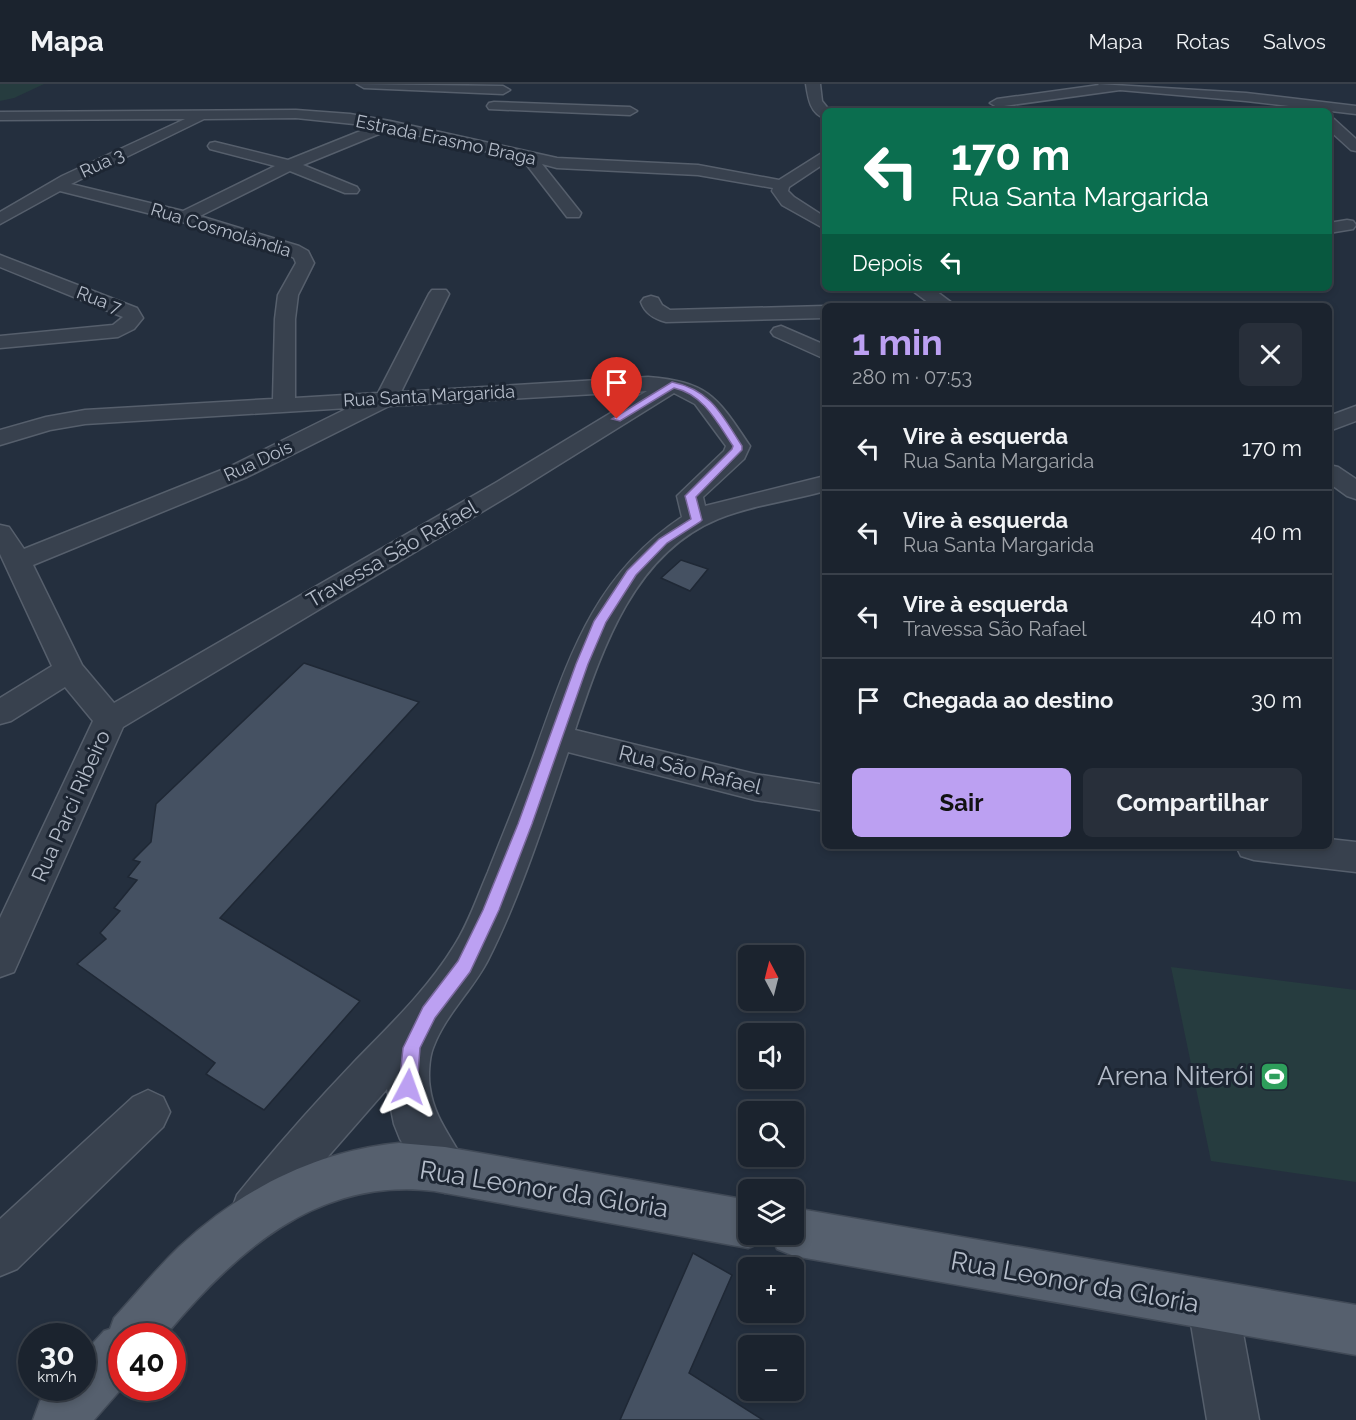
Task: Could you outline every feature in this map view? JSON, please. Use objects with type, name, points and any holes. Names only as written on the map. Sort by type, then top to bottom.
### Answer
[{"type":"main road","name":"Rua Leonor da Gloria","points":[[144,1323],[197,1263],[243,1226],[303,1188],[358,1172],[398,1166],[445,1170],[738,1222]]},
{"type":"main road","name":"Rua Leonor da Gloria","points":[[804,1234],[1356,1330]]},
{"type":"main road","points":[[59,1420],[108,1365]]},
{"type":"street","points":[[364,84],[506,87]]},
{"type":"street","points":[[813,84],[824,108]]},
{"type":"street","points":[[997,103],[1111,86],[1246,97],[1315,108]]},
{"type":"street","points":[[506,87],[491,110],[630,111]]},
{"type":"street","points":[[1332,109],[1356,110]]},
{"type":"street","name":"Rua 3","points":[[0,219],[57,185],[207,113]]},
{"type":"street","name":"Estrada Erasmo Braga","points":[[0,116],[296,114],[474,138],[529,158],[585,165],[698,170],[782,185]]},
{"type":"street","points":[[184,217],[289,165],[390,125]]},
{"type":"street","points":[[1332,125],[1356,147]]},
{"type":"street","points":[[215,146],[289,165],[351,190]]},
{"type":"street","points":[[1338,148],[1356,147]]},
{"type":"street","points":[[529,158],[573,213]]},
{"type":"street","points":[[822,158],[782,185],[780,191],[788,201],[822,222]]},
{"type":"street","name":"Rua Cosmolândia","points":[[57,185],[184,217],[293,250],[302,255],[305,263],[288,295],[285,319],[284,405]]},
{"type":"street","name":"Rua 7","points":[[0,260],[52,283],[130,312],[133,318],[127,326],[118,331],[0,342]]},
{"type":"street","points":[[924,291],[942,303]]},
{"type":"street","points":[[387,398],[440,294]]},
{"type":"street","points":[[651,302],[653,308],[666,316],[822,312]]},
{"type":"street","points":[[781,332],[822,352]]},
{"type":"street","name":"Rua Santa Margarida","points":[[0,438],[46,424],[85,417],[387,398],[648,384],[672,385],[695,391],[714,410],[738,446],[735,454],[690,496],[696,520]]},
{"type":"street","name":"Travessa São Rafael","points":[[110,720],[506,487],[672,385]]},
{"type":"street","name":"Rua Dois","points":[[18,561],[238,472],[387,398]]},
{"type":"street","points":[[1332,423],[1356,413]]},
{"type":"street","points":[[1332,424],[1356,426]]},
{"type":"street","points":[[1332,474],[1356,492]]},
{"type":"street","points":[[243,1226],[303,1149],[429,1013],[464,966],[491,910],[600,621],[631,573],[663,541],[696,520],[737,506],[822,484]]},
{"type":"street","name":"Rua Parci Ribeiro","points":[[0,533],[18,561],[69,670],[110,720],[0,960]]},
{"type":"street","points":[[0,713],[69,670]]},
{"type":"street","name":"Rua São Rafael","points":[[557,737],[754,788],[822,798]]},
{"type":"street","points":[[1282,849],[1356,857]]},
{"type":"street","points":[[429,1013],[411,1048],[408,1087],[416,1124],[445,1170]]},
{"type":"street","points":[[0,1252],[148,1112]]},
{"type":"street","points":[[1213,1306],[1233,1420]]},
{"type":"green space","points":[[0,84],[44,84],[14,98],[0,101]]},
{"type":"green space","name":"Arena Niterói","points":[[1171,967],[1356,990],[1356,1182],[1211,1161]]},
{"type":"building","points":[[681,560],[708,569],[690,591],[661,578]]},
{"type":"building","points":[[304,663],[419,702],[220,918],[360,1001],[264,1110],[206,1074],[215,1063],[77,964],[106,939],[100,933],[120,911],[114,908],[137,880],[128,877],[140,862],[133,860],[151,842],[156,804]]},
{"type":"building","points":[[693,1253],[732,1275],[689,1373],[763,1420],[620,1420]]},
{"type":"place","name":"Arena Niterói","points":[[1275,1076]]},
{"type":"route","points":[[408,1087],[411,1048],[429,1013],[464,966],[491,910],[600,621],[631,573],[663,541],[696,520],[690,496],[720,470],[735,454],[738,446],[714,410],[695,391],[682,387],[672,385],[617,419]]}]
